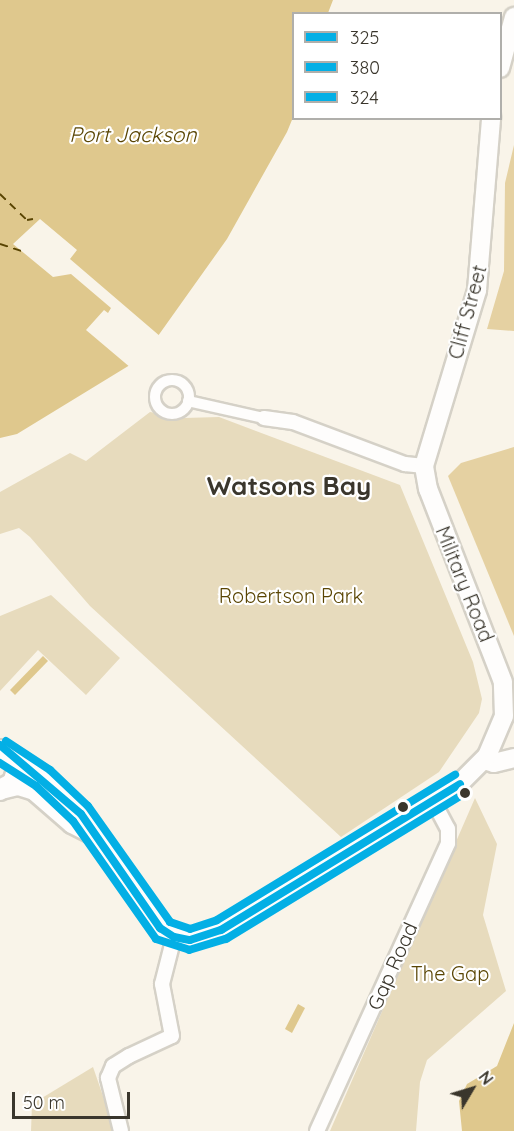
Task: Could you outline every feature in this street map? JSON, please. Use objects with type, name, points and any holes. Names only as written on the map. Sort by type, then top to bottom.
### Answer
[{"type":"main road","points":[[3,789],[17,776],[5,752]]},
{"type":"street","points":[[502,64],[514,17]]},
{"type":"street","name":"Cliff Street","points":[[424,466],[477,290],[490,120]]},
{"type":"street","points":[[188,401],[293,422],[399,462],[424,466]]},
{"type":"street","name":"Military Road","points":[[174,937],[199,939],[221,930],[433,801],[468,778],[484,760],[499,733],[510,709],[500,671],[428,489],[424,466]]},
{"type":"street","points":[[5,752],[57,790],[81,814],[92,834],[157,924],[174,937],[162,984],[172,1035],[113,1066],[108,1078],[121,1131]]},
{"type":"street","points":[[484,760],[494,763],[514,758]]},
{"type":"street","points":[[3,789],[18,786],[34,791],[72,824],[92,834]]},
{"type":"street","name":"Gap Road","points":[[317,1131],[448,843],[448,829],[433,801]]},
{"type":"green space","name":"Robertson Park","points":[[150,412],[184,418],[219,417],[400,485],[473,662],[482,699],[479,713],[439,772],[341,837],[90,606],[30,537],[19,528],[0,534],[0,492],[70,453],[86,461]]},
{"type":"green space","points":[[51,595],[120,658],[86,695],[38,650],[0,691],[0,616]]},
{"type":"green space","name":"The Gap","points":[[475,798],[497,844],[483,915],[506,991],[427,1060],[420,1082],[416,1131],[330,1131]]},
{"type":"green space","points":[[93,1067],[115,1131],[31,1131],[32,1104]]},
{"type":"shaded area","points":[[514,145],[514,331],[487,329],[504,271],[505,183]]},
{"type":"shaded area","points":[[514,447],[514,636],[448,476],[461,463]]},
{"type":"water","name":"Port Jackson","points":[[0,0],[333,0],[328,12],[292,12],[292,120],[287,132],[227,239],[143,357],[17,434],[0,438]]},
{"type":"water","points":[[43,656],[48,661],[15,695],[10,690]]},
{"type":"water","points":[[298,1004],[305,1008],[292,1033],[285,1029]]},
{"type":"water","points":[[514,1023],[514,1131],[462,1131],[459,1101],[467,1084],[497,1066]]},
{"type":"pier","points":[[40,219],[77,250],[70,259],[161,337],[145,359],[131,368],[86,330],[104,310],[108,313],[111,308],[71,274],[53,277],[13,244]]},
{"type":"ferry route","points":[[0,194],[27,220],[33,219]]},
{"type":"ferry route","points":[[0,244],[22,251]]},
{"type":"transit line","name":"324","points":[[6,741],[50,770],[88,806],[170,922],[190,929],[217,920],[455,775]]},
{"type":"transit line","name":"325","points":[[0,745],[81,814],[160,928],[174,937],[190,940],[221,930],[460,784]]},
{"type":"transit line","name":"380","points":[[0,763],[36,786],[73,821],[156,939],[189,950],[226,939],[465,793]]},
{"type":"district","name":"Watsons Bay","points":[[289,486]]}]
